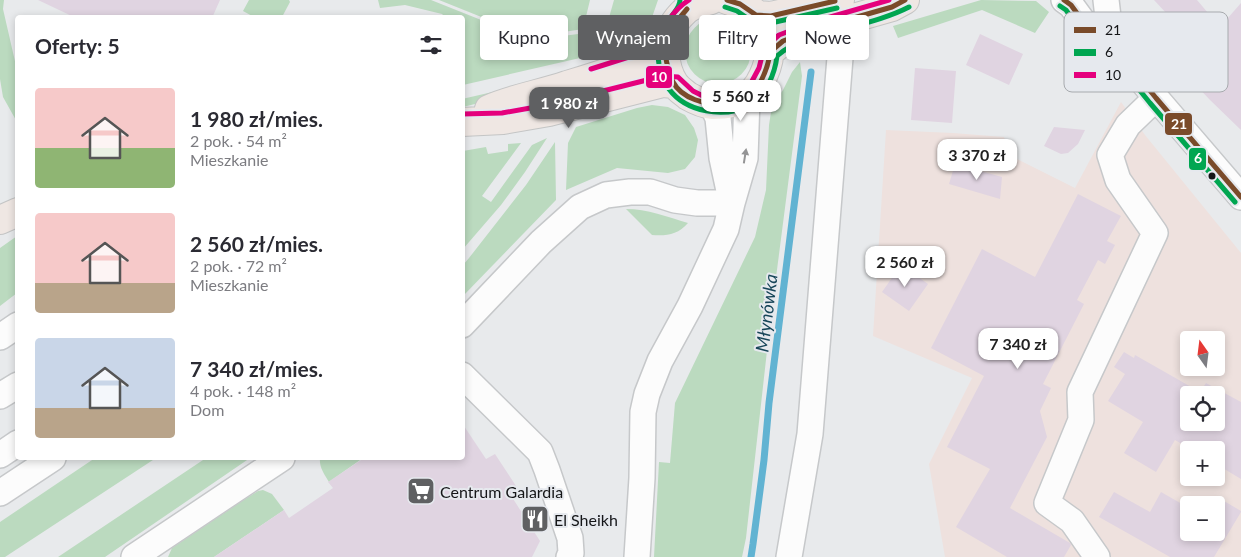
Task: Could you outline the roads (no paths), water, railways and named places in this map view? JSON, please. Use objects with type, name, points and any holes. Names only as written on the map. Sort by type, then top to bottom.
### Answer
[{"type":"main road","points":[[728,0],[740,4],[756,14],[771,16],[892,7],[905,0]]},
{"type":"main road","points":[[682,15],[695,3]]},
{"type":"main road","points":[[776,47],[783,41],[815,29],[841,10]]},
{"type":"main road","points":[[465,120],[501,104],[567,85],[642,60]]},
{"type":"main road","points":[[666,60],[674,84],[682,92],[695,100],[712,105],[731,103],[747,98],[762,78],[769,60]]},
{"type":"main road","points":[[465,121],[503,120],[530,116],[663,83],[674,84]]},
{"type":"main road","points":[[0,220],[15,213]]},
{"type":"street","points":[[789,557],[810,434],[841,10]]},
{"type":"street","points":[[1151,92],[1241,198]]},
{"type":"street","points":[[637,557],[642,478],[643,412],[647,394],[660,361],[690,306],[726,229],[745,158],[747,98]]},
{"type":"street","points":[[1097,557],[1072,521],[1047,503],[1081,420],[1080,392],[1155,233],[1118,180],[1110,155],[1128,125],[1156,98]]},
{"type":"street","points":[[712,105],[718,118],[722,158],[732,203]]},
{"type":"street","points":[[465,322],[541,242],[580,207],[606,195],[650,192],[675,200],[697,203],[732,203]]},
{"type":"street","points":[[0,337],[15,327]]},
{"type":"street","points":[[465,378],[540,452],[548,470],[570,538],[571,553],[569,557]]},
{"type":"street","points":[[0,396],[15,387]]},
{"type":"street","points":[[0,455],[15,445]]},
{"type":"street","points":[[0,493],[50,460]]},
{"type":"street","points":[[134,557],[279,460]]},
{"type":"waterway","name":"Młynówka","points":[[751,557],[811,72]]},
{"type":"place","name":"Centrum Galardia","points":[[421,491]]},
{"type":"place","name":"El Sheikh","points":[[535,519]]}]
